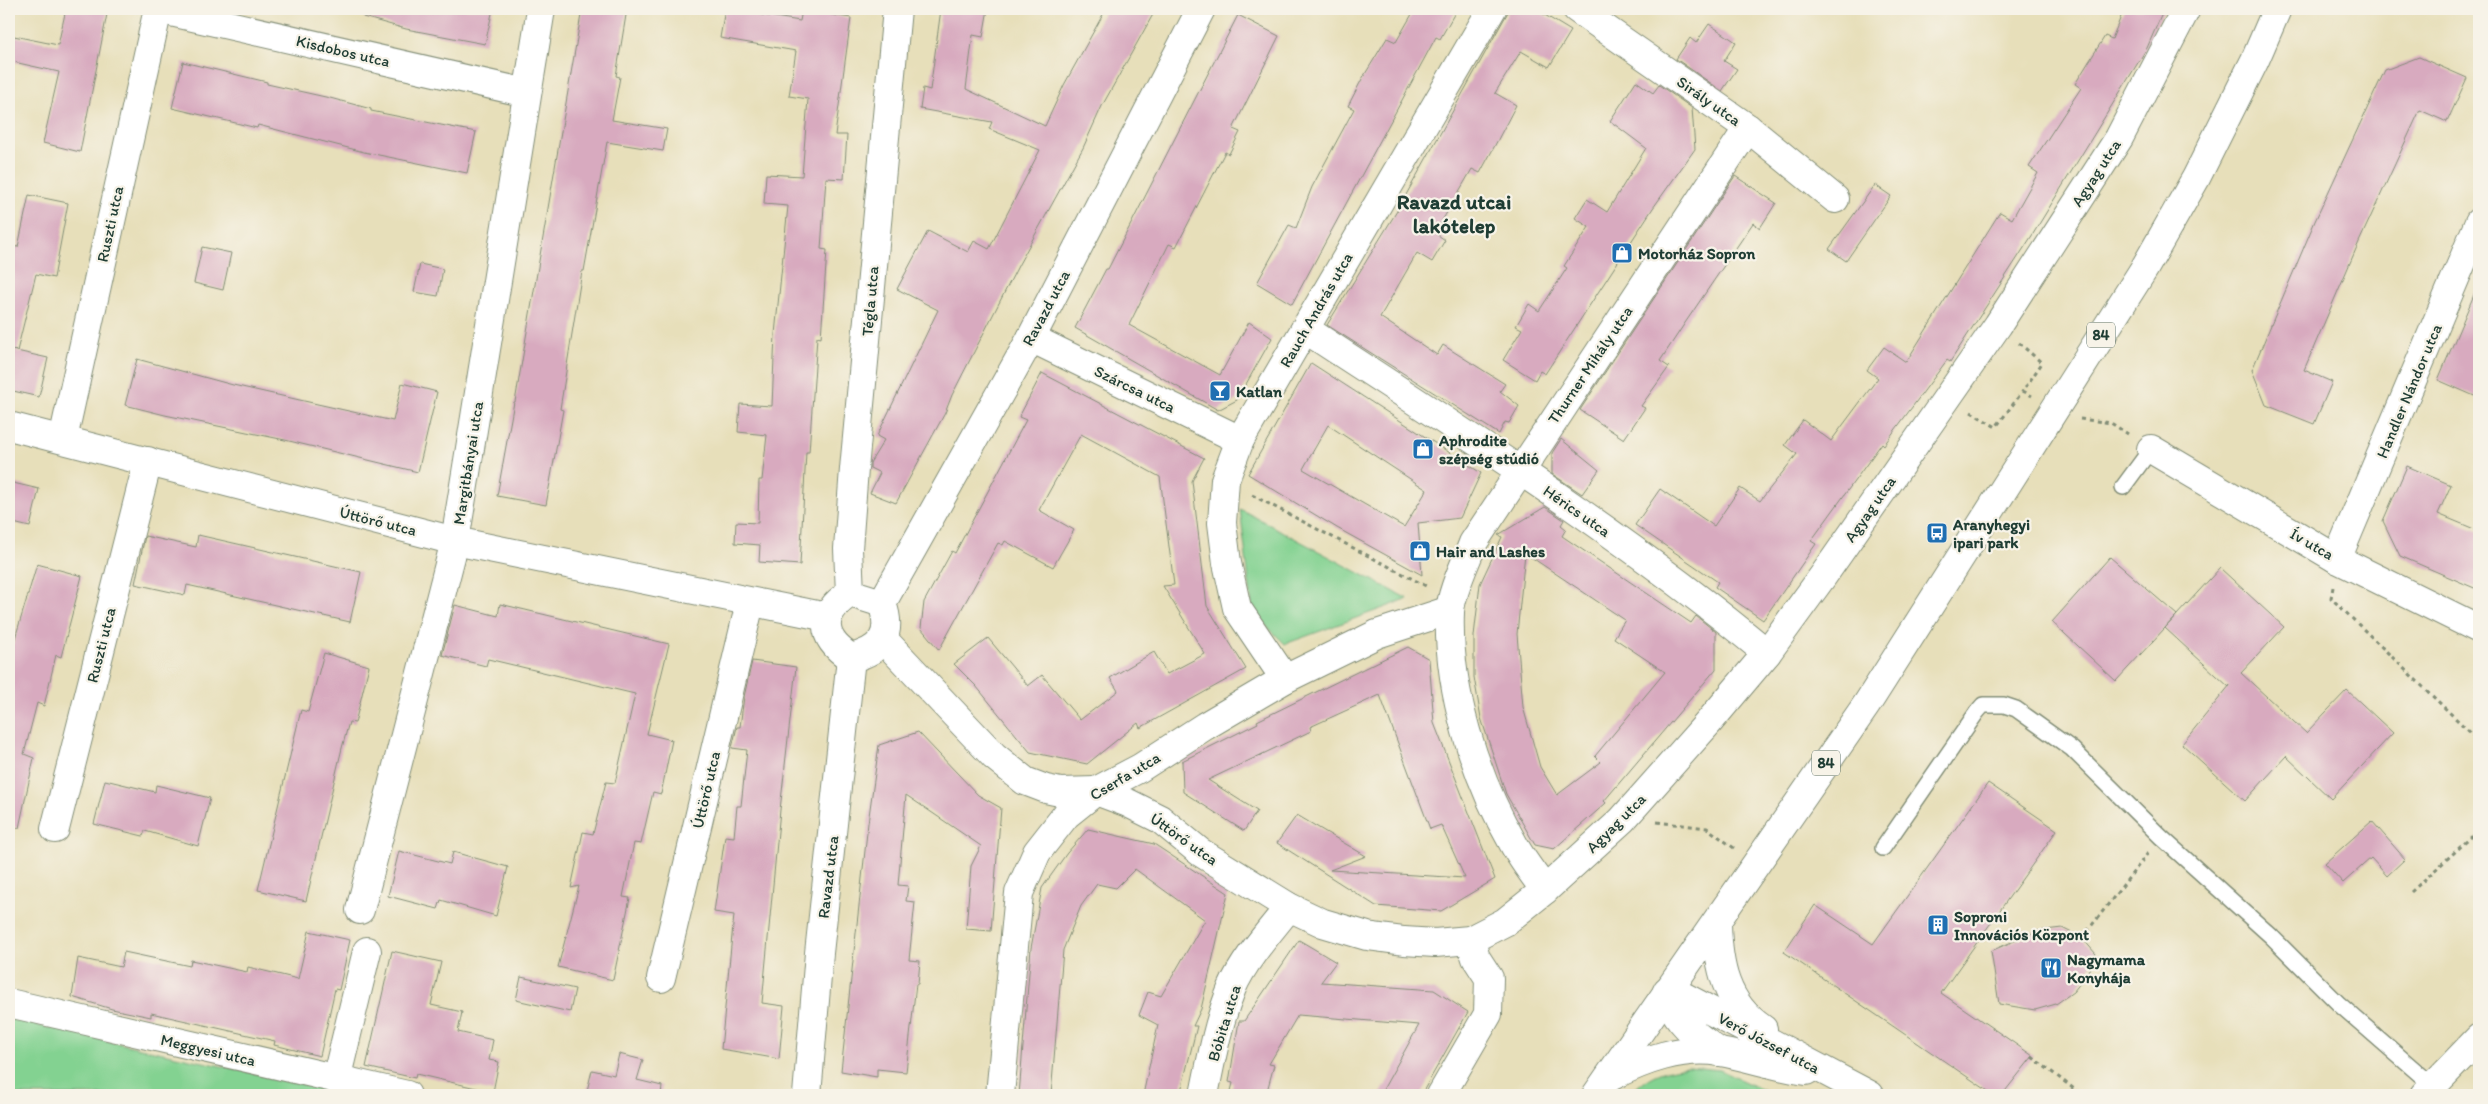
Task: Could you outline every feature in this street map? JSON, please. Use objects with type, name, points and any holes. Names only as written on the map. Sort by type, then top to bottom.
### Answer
[{"type":"street","name":"Kisdobos utca","points":[[158,9],[528,93]]},
{"type":"street","name":"Ruszti utca","points":[[63,439],[158,9]]},
{"type":"street","name":"Margitbányai utca","points":[[360,910],[455,541],[541,9]]},
{"type":"street","name":"Tégla utca","points":[[850,593],[848,549],[854,468],[898,9]]},
{"type":"street","name":"Ravazd utca","points":[[882,603],[1031,338],[1201,9]]},
{"type":"street","name":"Rauch András utca","points":[[1285,679],[1237,608],[1227,564],[1222,523],[1225,480],[1240,440],[1492,9]]},
{"type":"street","name":"Sirály utca","points":[[1577,9],[1748,128],[1835,199]]},
{"type":"street","name":"Agyag utca","points":[[1470,940],[1504,922],[1545,890],[1622,820],[1709,722],[1766,653],[1998,325],[2119,138],[2186,9]]},
{"type":"street","name":"84","points":[[1603,1086],[1867,704],[2144,268],[2196,178],[2255,60],[2277,9]]},
{"type":"street","name":"Thurner Mihály utca","points":[[1545,890],[1513,845],[1490,799],[1474,759],[1454,669],[1451,605],[1473,544],[1520,470],[1748,128]]},
{"type":"street","name":"Handler Nándor utca","points":[[2338,559],[2478,230]]},
{"type":"street","name":"Hérics utca","points":[[1306,329],[1520,470],[1696,594],[1766,653]]},
{"type":"street","name":"Szárcsa utca","points":[[1031,338],[1240,440]]},
{"type":"street","name":"Úttörő utca","points":[[9,426],[455,541],[827,618]]},
{"type":"street","name":"Ív utca","points":[[2151,450],[2338,559],[2479,629]]},
{"type":"street","name":"Ruszti utca","points":[[55,830],[148,462]]},
{"type":"street","points":[[850,593],[882,603],[888,620],[884,640],[869,654],[852,658],[837,649],[829,636],[827,618],[836,602],[850,593]]},
{"type":"street","name":"Úttörő utca","points":[[661,978],[750,603]]},
{"type":"street","name":"Cserfa utca","points":[[1000,1095],[1019,893],[1037,852],[1066,816],[1096,791],[1140,768],[1205,726],[1285,679],[1377,634],[1451,605]]},
{"type":"street","name":"Úttörő utca","points":[[884,640],[994,756],[1025,781],[1046,790],[1060,792],[1096,791],[1128,803],[1160,819],[1200,852],[1289,907],[1323,923],[1367,936],[1435,944],[1470,940]]},
{"type":"street","name":"Ravazd utca","points":[[807,1095],[819,953],[852,658]]},
{"type":"street","name":"Bóbita utca","points":[[1204,1095],[1217,1035],[1232,987],[1260,944],[1289,907]]},
{"type":"street","points":[[1717,923],[1721,968],[1731,995],[1738,1006],[1756,1025],[1832,1076]]},
{"type":"street","points":[[1441,1095],[1488,1014],[1488,978],[1476,958],[1470,940]]},
{"type":"street","points":[[336,1080],[367,951]]},
{"type":"street","points":[[1667,991],[1673,1010],[1680,1020],[1691,1032],[1719,1052]]},
{"type":"street","name":"Verő József utca","points":[[1667,991],[1681,995],[1870,1095]]},
{"type":"street","name":"Meggyesi utca","points":[[9,1003],[407,1095]]},
{"type":"street","points":[[2428,1090],[2479,1038]]},
{"type":"street","points":[[1603,1086],[1644,1061],[1682,1052],[1719,1052],[1784,1068],[1832,1076]]},
{"type":"lane","points":[[2123,487],[2151,450]]},
{"type":"lane","points":[[1882,848],[1983,705],[2004,705],[2016,710],[2072,749],[2161,837],[2271,936],[2428,1090]]},
{"type":"path","points":[[1948,398],[1996,427],[2023,391],[2042,363],[1998,325]]},
{"type":"path","points":[[2023,391],[2037,399]]},
{"type":"path","points":[[2076,418],[2111,423],[2151,450]]},
{"type":"path","points":[[1251,494],[1451,605]]},
{"type":"path","points":[[2338,559],[2331,598],[2479,741]]},
{"type":"path","points":[[1622,820],[1707,828],[1756,863]]},
{"type":"path","points":[[2411,892],[2479,830]]},
{"type":"path","points":[[2082,938],[2161,837]]},
{"type":"path","points":[[2032,1057],[2082,1095]]},
{"type":"green space","points":[[1240,509],[1408,599],[1285,644],[1253,613]]},
{"type":"green space","points":[[9,1019],[352,1095],[9,1095]]},
{"type":"green space","points":[[1689,1067],[1720,1070],[1773,1095],[1629,1095],[1649,1078],[1663,1072]]},
{"type":"building","points":[[66,9],[108,9],[80,152],[43,143],[59,72],[9,61],[9,35],[58,45]]},
{"type":"building","points":[[364,9],[493,9],[485,44],[406,29],[363,17]]},
{"type":"building","points":[[582,9],[627,9],[616,76],[620,77],[612,120],[667,129],[663,151],[607,142],[584,271],[582,271],[560,409],[563,410],[546,505],[497,496],[515,402]]},
{"type":"building","points":[[725,9],[800,21],[802,10],[851,18],[835,135],[847,135],[844,179],[826,178],[821,249],[827,250],[821,338],[817,337],[809,452],[806,452],[800,565],[759,562],[760,545],[735,543],[736,522],[758,523],[759,480],[762,480],[767,435],[738,432],[740,404],[772,406],[775,334],[788,206],[764,204],[766,174],[802,176],[808,99],[789,96],[796,51],[720,38]]},
{"type":"building","points":[[941,9],[988,9],[983,37],[973,35],[966,89],[1045,126],[1064,85],[1106,9],[1156,9],[1102,106],[1083,148],[1019,264],[952,395],[945,413],[896,503],[870,493],[880,473],[870,468],[870,463],[884,440],[877,436],[938,310],[897,289],[928,231],[968,252],[974,241],[989,249],[1040,150],[989,129],[992,122],[920,109],[923,88],[930,90]]},
{"type":"building","points":[[1415,9],[1457,9],[1440,39],[1436,37],[1292,304],[1257,283],[1289,225],[1296,228],[1312,187],[1354,109],[1348,106],[1362,79],[1387,38],[1396,42]]},
{"type":"building","points":[[1517,9],[1535,9],[1571,31],[1549,67],[1521,51],[1495,93],[1516,105],[1480,173],[1472,169],[1435,233],[1445,240],[1432,262],[1417,253],[1380,317],[1437,355],[1443,345],[1505,384],[1500,391],[1519,406],[1509,423],[1505,422],[1499,434],[1327,325],[1397,211],[1508,12]]},
{"type":"building","points":[[2124,9],[2164,9],[2147,48],[2033,234],[1950,362],[1947,360],[1884,445],[1882,443],[1811,541],[1816,544],[1763,620],[1715,587],[1718,582],[1635,525],[1660,489],[1714,526],[1740,488],[1760,501],[1797,454],[1785,445],[1803,420],[1831,441],[1878,378],[1867,370],[1884,347],[1906,362],[2000,212],[2012,219],[2038,173],[2029,167],[2081,88],[2075,84],[2105,36],[2112,39]]},
{"type":"building","points":[[1238,15],[1279,36],[1233,129],[1240,132],[1229,154],[1225,152],[1176,247],[1169,244],[1129,325],[1220,375],[1249,322],[1272,338],[1237,400],[1218,410],[1075,328],[1106,269],[1108,269]]},
{"type":"building","points":[[1709,24],[1736,42],[1724,61],[1737,69],[1722,91],[1676,59],[1690,38],[1696,43]]},
{"type":"building","points":[[2419,57],[2467,78],[2447,122],[2420,110],[2359,242],[2304,370],[2332,382],[2314,424],[2266,405],[2252,370],[2315,221],[2385,70]]},
{"type":"building","points":[[183,62],[330,98],[371,109],[371,111],[476,132],[467,173],[364,152],[258,125],[257,128],[172,108]]},
{"type":"building","points":[[1636,81],[1653,93],[1659,85],[1692,108],[1695,149],[1653,208],[1545,374],[1540,371],[1535,380],[1503,360],[1522,329],[1516,326],[1529,304],[1539,311],[1567,268],[1564,266],[1589,227],[1575,218],[1587,199],[1607,212],[1646,148],[1610,121]]},
{"type":"building","points":[[1735,176],[1776,203],[1760,228],[1753,223],[1660,361],[1669,367],[1641,406],[1645,408],[1624,439],[1580,410]]},
{"type":"building","points":[[1875,185],[1891,196],[1846,261],[1829,249]]},
{"type":"building","points":[[29,195],[68,203],[54,278],[36,274],[17,351],[12,350],[48,358],[39,397],[9,390],[9,246],[18,247]]},
{"type":"building","points":[[202,247],[231,253],[223,290],[194,283]]},
{"type":"building","points":[[420,264],[443,269],[438,296],[414,292]]},
{"type":"building","points":[[2479,283],[2479,398],[2438,380]]},
{"type":"building","points":[[137,359],[233,385],[393,421],[402,383],[437,392],[418,472],[285,440],[125,405]]},
{"type":"building","points":[[1311,363],[1481,473],[1460,518],[1418,523],[1422,575],[1337,528],[1248,474]],"holes":[[[1328,425],[1427,490],[1404,527],[1303,469]]]},
{"type":"building","points":[[1042,373],[1204,458],[1192,481],[1207,606],[1246,669],[1140,728],[1138,723],[1087,764],[1030,752],[976,686],[954,664],[988,638],[1028,686],[1042,675],[1080,720],[1118,691],[1110,678],[1154,652],[1167,674],[1205,654],[1163,586],[1174,585],[1160,477],[1081,434],[1039,510],[1074,530],[1053,567],[1005,541],[1003,545],[998,543],[939,650],[921,628],[924,602],[952,551],[955,553],[1026,420],[1019,417]]},
{"type":"building","points":[[1561,439],[1599,470],[1582,494],[1552,474],[1552,453]]},
{"type":"building","points":[[2407,466],[2451,485],[2438,514],[2479,531],[2479,590],[2400,556],[2383,521]]},
{"type":"building","points":[[9,482],[39,489],[30,527],[9,522]]},
{"type":"building","points":[[1545,507],[1564,520],[1561,525],[1566,529],[1562,536],[1691,623],[1696,616],[1716,632],[1716,669],[1604,801],[1606,803],[1554,849],[1535,845],[1506,794],[1481,718],[1474,677],[1474,636],[1480,584],[1502,537],[1498,535]],"holes":[[[1525,553],[1625,620],[1614,638],[1665,672],[1595,756],[1601,762],[1557,795],[1540,767],[1523,707],[1517,634]]]},
{"type":"building","points":[[198,535],[361,572],[350,622],[187,585],[185,595],[135,584],[145,536],[196,547]]},
{"type":"building","points":[[2110,557],[2177,615],[2116,681],[2052,622]]},
{"type":"building","points":[[37,564],[82,576],[61,657],[56,655],[44,706],[37,703],[24,754],[34,758],[19,828],[9,827],[9,643],[13,645]]},
{"type":"building","points":[[2220,568],[2284,627],[2241,673],[2306,733],[2347,690],[2393,733],[2331,799],[2286,756],[2245,801],[2182,744],[2229,687],[2165,628]]},
{"type":"building","points":[[500,604],[669,644],[647,734],[672,740],[661,794],[653,792],[641,844],[634,843],[623,897],[630,898],[613,980],[558,967],[579,886],[571,888],[583,832],[593,834],[606,782],[615,783],[635,694],[488,659],[486,666],[442,655],[455,605],[498,616]]},
{"type":"building","points":[[1408,647],[1429,659],[1434,723],[1495,879],[1441,911],[1376,906],[1277,843],[1297,815],[1366,856],[1330,870],[1465,878],[1441,825],[1430,829],[1380,695],[1310,727],[1311,731],[1208,780],[1257,811],[1244,831],[1183,792],[1182,761],[1258,723],[1257,721]]},
{"type":"building","points":[[324,653],[369,666],[355,723],[349,722],[342,748],[306,901],[258,890],[301,710],[308,712]]},
{"type":"building","points":[[752,661],[796,667],[780,810],[762,1003],[784,1006],[779,1059],[721,1049],[734,915],[714,912],[725,836],[734,837],[737,806],[741,806],[747,750],[732,748],[737,727],[740,727]]},
{"type":"building","points":[[918,732],[978,795],[1001,808],[991,931],[966,929],[971,866],[981,846],[906,795],[898,885],[908,886],[906,901],[915,902],[909,960],[920,961],[906,1072],[877,1069],[877,1077],[841,1071],[868,823],[879,745]]},
{"type":"building","points":[[105,780],[155,792],[156,785],[210,798],[198,846],[145,831],[143,836],[94,824]]},
{"type":"building","name":"Soproni Innovációs Központ","points":[[1988,783],[2057,830],[1941,993],[2033,1056],[2002,1095],[1994,1095],[1784,952],[1815,905],[1873,944]]},
{"type":"building","points":[[2372,821],[2405,859],[2387,876],[2371,858],[2343,883],[2325,863]]},
{"type":"building","points":[[1088,829],[1154,844],[1228,893],[1201,1009],[1193,1026],[1197,1026],[1180,1095],[1143,1095],[1158,1025],[1139,1015],[1148,992],[1161,996],[1205,920],[1135,869],[1116,888],[1097,884],[1081,906],[1063,950],[1051,1095],[1019,1095],[1031,948],[1042,888],[1067,853]]},
{"type":"building","points":[[399,851],[450,864],[453,852],[508,867],[496,916],[441,900],[438,909],[388,896]]},
{"type":"building","points":[[2062,928],[2082,938],[2096,954],[2086,976],[2073,992],[2056,1004],[2035,1010],[1999,1004],[1991,951],[2037,931]]},
{"type":"building","points":[[309,931],[350,940],[339,990],[335,989],[320,1056],[274,1045],[275,1041],[151,1013],[151,1017],[112,1009],[72,997],[78,958],[121,967],[124,952],[190,966],[191,960],[247,972],[248,967],[298,979]]},
{"type":"building","points":[[1299,940],[1336,962],[1321,982],[1434,990],[1468,1012],[1421,1095],[1380,1095],[1419,1025],[1298,1015],[1269,1064],[1274,1065],[1266,1095],[1230,1095],[1233,1083],[1229,1082],[1239,1021],[1244,1021]]},
{"type":"building","points":[[392,951],[441,962],[431,1005],[462,1012],[458,1032],[493,1040],[489,1060],[499,1062],[493,1092],[416,1074],[415,1078],[366,1067]]},
{"type":"building","points":[[521,977],[575,989],[570,1012],[516,1000]]},
{"type":"building","points":[[619,1054],[643,1060],[637,1080],[662,1086],[661,1095],[586,1095],[592,1070],[614,1075]]},
{"type":"place","name":"Motorház Sopron","points":[[1622,253]]},
{"type":"place","name":"Katlan","points":[[1220,391]]},
{"type":"place","name":"Aphrodite szépség stúdió","points":[[1423,449]]},
{"type":"place","name":"Aranyhegyi ipari park","points":[[1937,533]]},
{"type":"place","name":"Hair and Lashes","points":[[1420,551]]},
{"type":"place","name":"Soproni Innovációs Központ","points":[[1938,925]]},
{"type":"place","name":"Nagymama Konyhája","points":[[2051,968]]},
{"type":"district","name":"Ravazd utcai lakótelep","points":[[1454,213]]}]
